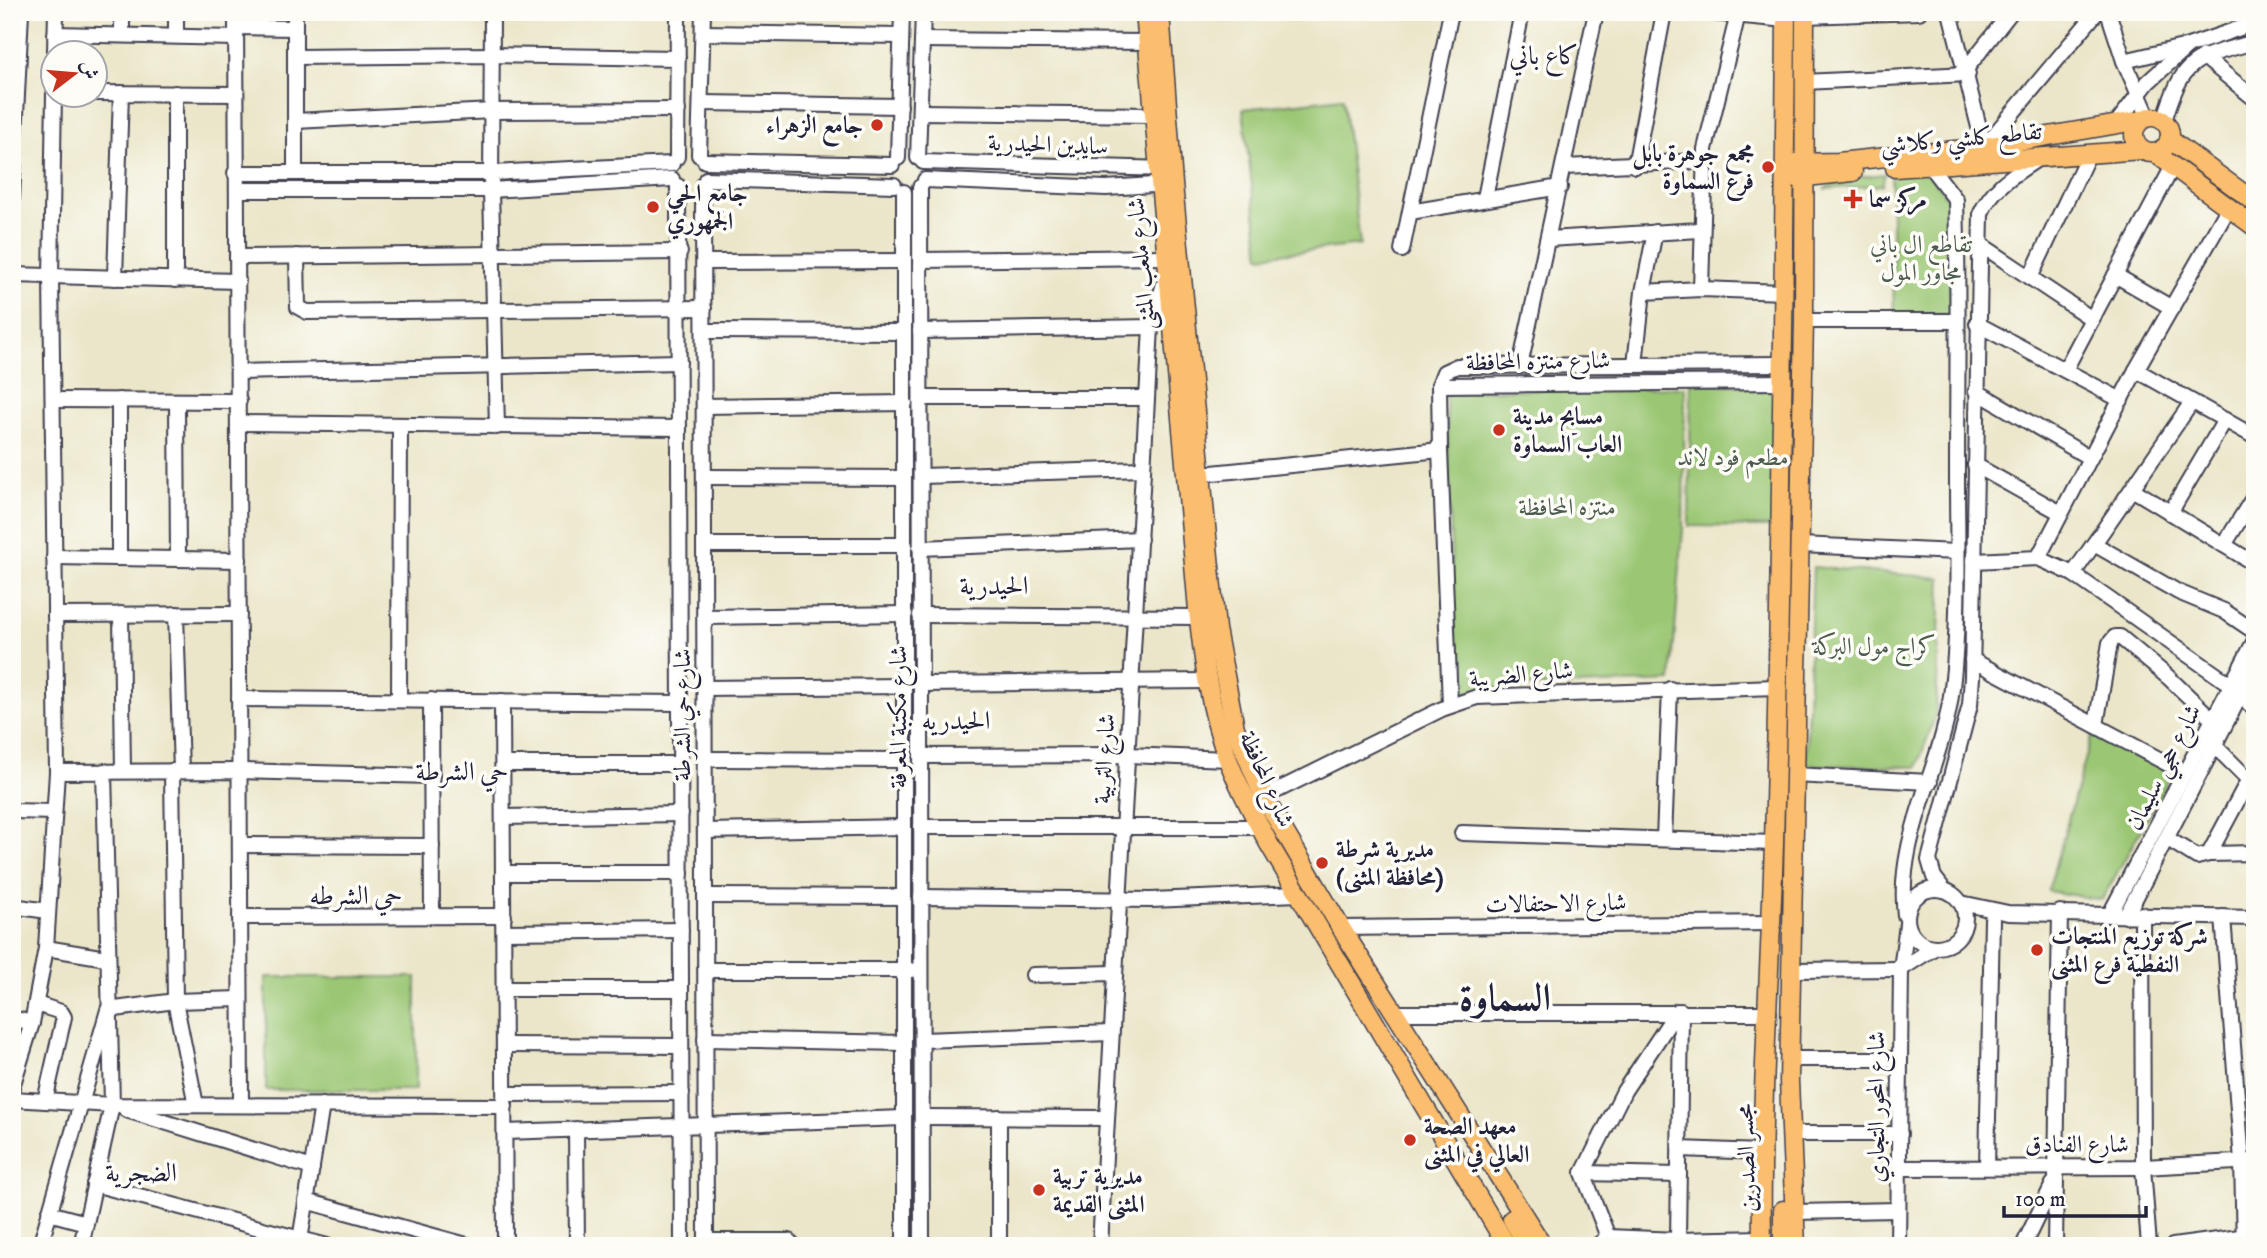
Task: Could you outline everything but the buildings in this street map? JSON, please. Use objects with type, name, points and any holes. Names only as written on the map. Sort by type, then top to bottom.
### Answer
[{"type":"main road","name":"شارع ملعب المثنى","points":[[1145,12],[1154,115],[1166,177],[1202,474],[1196,511]]},
{"type":"main road","name":"شارع ملعب المثنى","points":[[1160,12],[1166,177],[1164,257],[1196,511]]},
{"type":"main road","points":[[1795,172],[1804,120],[1805,14]]},
{"type":"main road","points":[[1786,16],[1795,172],[1805,238]]},
{"type":"main road","points":[[1804,120],[1811,142],[1821,157],[1839,167]]},
{"type":"main road","points":[[1805,238],[1813,195],[1818,186],[1839,167],[2074,134],[2116,124],[2151,120]]},
{"type":"main road","points":[[2151,120],[2169,139],[2255,202]]},
{"type":"main road","points":[[2151,120],[2134,131],[2134,138],[2148,151],[2173,166],[2255,227]]},
{"type":"main road","points":[[2148,151],[2161,150],[2169,139]]},
{"type":"main road","name":"تقاطع كلشي وكلاشي","points":[[1795,172],[1839,167],[1929,165],[2148,151]]},
{"type":"main road","name":"مجسر الصدرين","points":[[1783,1246],[1777,1146],[1767,1068],[1784,292],[1795,172]]},
{"type":"main road","name":"مجسر الصدرين","points":[[1766,1243],[1777,1146],[1789,1081],[1805,238]]},
{"type":"main road","name":"شارع المحافظة","points":[[1196,511],[1198,617],[1208,681],[1228,759],[1260,827],[1384,1037]]},
{"type":"main road","name":"شارع المحافظة","points":[[1196,511],[1228,701],[1243,752],[1264,797],[1341,928],[1399,1019]]},
{"type":"main road","points":[[1399,1019],[1421,1077],[1517,1246]]},
{"type":"main road","points":[[1399,1019],[1543,1246]]},
{"type":"main road","points":[[1384,1037],[1421,1077],[1528,1246]]},
{"type":"main road","points":[[1384,1037],[1507,1246]]},
{"type":"main road","points":[[1777,1146],[1795,1212],[1796,1246]]},
{"type":"street","points":[[12,198],[21,12]]},
{"type":"street","points":[[55,38],[56,12]]},
{"type":"street","points":[[122,12],[122,35]]},
{"type":"street","points":[[176,12],[176,36]]},
{"type":"street","points":[[295,12],[295,173]]},
{"type":"street","points":[[492,12],[491,190],[497,427]]},
{"type":"street","name":"شارع حي الشرطة","points":[[678,12],[675,172],[680,252],[682,1246]]},
{"type":"street","name":"شارع حي الشرطة","points":[[703,12],[701,103],[705,181],[706,1243]]},
{"type":"street","points":[[899,188],[890,175],[895,162],[900,106],[902,12]]},
{"type":"street","points":[[235,173],[675,172],[694,189],[705,181],[899,188],[923,183],[919,112],[923,12]]},
{"type":"street","points":[[1402,250],[1451,12]]},
{"type":"street","points":[[1485,198],[1521,12]]},
{"type":"street","points":[[1520,366],[1596,12]]},
{"type":"street","points":[[1635,166],[1664,12]]},
{"type":"street","points":[[1702,12],[1786,16]]},
{"type":"street","points":[[1805,14],[1919,12]]},
{"type":"street","points":[[1950,12],[1984,147]]},
{"type":"street","points":[[1804,82],[1967,71],[2011,12]]},
{"type":"street","points":[[1984,147],[2097,12]]},
{"type":"street","points":[[2108,12],[2124,61],[2151,120]]},
{"type":"street","points":[[1701,289],[1703,161],[1738,15]]},
{"type":"street","points":[[2124,61],[2188,46],[2255,23]]},
{"type":"street","points":[[55,34],[176,36],[236,26],[295,28]]},
{"type":"street","points":[[236,26],[241,1105]]},
{"type":"street","points":[[703,33],[901,36]]},
{"type":"street","points":[[922,40],[1148,42]]},
{"type":"street","points":[[2151,120],[2180,75],[2203,56],[2255,42]]},
{"type":"street","points":[[2116,124],[2138,94],[2188,46]]},
{"type":"street","points":[[295,57],[492,55],[678,58]]},
{"type":"street","points":[[2203,56],[2255,99]]},
{"type":"street","points":[[108,93],[235,94]]},
{"type":"street","points":[[115,278],[121,93]]},
{"type":"street","points":[[175,93],[175,280]]},
{"type":"street","points":[[701,103],[900,106]]},
{"type":"street","points":[[12,1087],[32,1023],[46,948],[57,772],[51,277],[54,108]]},
{"type":"street","points":[[295,121],[492,111],[678,110]]},
{"type":"street","points":[[919,112],[1154,115]]},
{"type":"street","points":[[675,172],[687,152],[702,158],[895,162],[908,155],[920,160]]},
{"type":"street","points":[[2030,278],[2090,153]]},
{"type":"street","points":[[2042,156],[1988,195],[1981,213],[1970,705],[1929,860],[1934,877],[1944,890],[1961,903],[2008,913],[2255,918]]},
{"type":"street","name":"سايدين الحيدرية","points":[[920,160],[1166,177]]},
{"type":"street","points":[[1563,167],[1703,161]]},
{"type":"street","name":"شارع المحور التجاري","points":[[1898,1246],[1900,968],[1906,919],[1902,892],[1909,856],[1946,724],[1952,688],[1957,552],[1955,200],[1950,188],[1929,165]]},
{"type":"street","points":[[2065,370],[2173,166]]},
{"type":"street","points":[[237,190],[491,190],[675,172]]},
{"type":"street","name":"سايدين الحيدرية","points":[[923,183],[1106,188],[1166,177]]},
{"type":"street","name":"شارع مكتبة المعرفة","points":[[922,1246],[920,260],[923,183]]},
{"type":"street","points":[[1410,212],[1560,187]]},
{"type":"street","name":"شارع مكتبة المعرفة","points":[[899,188],[904,261],[905,403],[904,1246]]},
{"type":"street","points":[[2038,558],[2136,370],[2228,207]]},
{"type":"street","points":[[1956,215],[1969,209],[1981,213]]},
{"type":"street","points":[[1548,239],[1700,230]]},
{"type":"street","points":[[1635,364],[1643,292],[1655,232]]},
{"type":"street","points":[[1980,244],[2092,319]]},
{"type":"street","points":[[237,257],[493,252],[680,252]]},
{"type":"street","points":[[297,256],[298,307],[307,312],[494,308],[704,308]]},
{"type":"street","points":[[920,260],[1164,257]]},
{"type":"street","points":[[704,262],[904,261]]},
{"type":"street","points":[[12,275],[238,281]]},
{"type":"street","points":[[2115,275],[2172,308]]},
{"type":"street","name":"شارع التربية","points":[[1100,1246],[1151,327],[1166,277]]},
{"type":"street","points":[[1643,292],[1701,289],[1784,292]]},
{"type":"street","points":[[1804,321],[1957,321]]},
{"type":"street","points":[[1977,324],[2121,400]]},
{"type":"street","points":[[920,331],[1151,327]]},
{"type":"street","points":[[704,331],[904,332]]},
{"type":"street","points":[[239,372],[679,362]]},
{"type":"street","name":"شارع منتزه المحافظة","points":[[1635,364],[1784,373],[1439,385],[1444,372],[1457,366],[1635,364]]},
{"type":"street","points":[[2136,370],[2255,437]]},
{"type":"street","points":[[1439,385],[1450,705]]},
{"type":"street","points":[[1976,391],[2090,458]]},
{"type":"street","points":[[921,398],[1147,398]]},
{"type":"street","points":[[52,400],[239,401]]},
{"type":"street","points":[[119,400],[119,558]]},
{"type":"street","points":[[177,401],[178,559]]},
{"type":"street","points":[[2073,575],[2192,402]]},
{"type":"street","points":[[704,406],[905,403]]},
{"type":"street","points":[[2170,513],[2225,420]]},
{"type":"street","points":[[239,423],[679,428]]},
{"type":"street","points":[[399,700],[400,425]]},
{"type":"street","points":[[1202,474],[1440,450]]},
{"type":"street","points":[[1975,465],[2061,513]]},
{"type":"street","points":[[922,476],[1143,469]]},
{"type":"street","points":[[705,477],[904,478]]},
{"type":"street","points":[[2132,489],[2255,564]]},
{"type":"street","points":[[2224,545],[2255,495]]},
{"type":"street","points":[[920,548],[1140,540]]},
{"type":"street","points":[[2094,544],[2178,592],[2224,611],[2255,632]]},
{"type":"street","points":[[705,545],[905,545]]},
{"type":"street","points":[[1800,545],[1957,552]]},
{"type":"street","points":[[54,557],[239,560]]},
{"type":"street","points":[[1973,561],[2038,558],[2073,575],[2236,690],[2255,709]]},
{"type":"street","points":[[680,583],[705,583]]},
{"type":"street","points":[[121,614],[123,771]]},
{"type":"street","points":[[176,614],[175,1001],[196,1105]]},
{"type":"street","points":[[55,615],[239,614]]},
{"type":"street","points":[[705,617],[905,614]]},
{"type":"street","points":[[920,615],[1198,617]]},
{"type":"street","points":[[2096,725],[2110,643],[2115,637],[2120,637],[2168,677],[2213,720]]},
{"type":"street","name":"شارع حجي سليمان","points":[[2126,916],[2168,839],[2214,745],[2255,640]]},
{"type":"street","points":[[1972,660],[2185,773]]},
{"type":"street","name":"شارع حجي سليمان","points":[[2110,914],[2213,720],[2255,667]]},
{"type":"street","points":[[922,684],[1208,681]]},
{"type":"street","points":[[705,688],[904,686]]},
{"type":"street","name":"شارع الضريبة","points":[[1264,797],[1450,705],[1490,695],[1777,687]]},
{"type":"street","points":[[1664,839],[1670,689]]},
{"type":"street","points":[[240,699],[680,703]]},
{"type":"street","points":[[431,700],[432,916]]},
{"type":"street","points":[[502,701],[505,1246]]},
{"type":"street","points":[[2209,854],[2252,783],[2214,745]]},
{"type":"street","points":[[921,756],[1127,755],[1228,759]]},
{"type":"street","points":[[706,759],[905,760]]},
{"type":"street","points":[[503,764],[681,764]]},
{"type":"street","points":[[81,1246],[112,1105],[106,958],[104,771]]},
{"type":"street","points":[[57,772],[240,771],[432,776]]},
{"type":"street","points":[[1794,775],[1930,782]]},
{"type":"street","points":[[681,781],[705,781]]},
{"type":"street","points":[[12,811],[54,812]]},
{"type":"street","points":[[503,817],[681,814]]},
{"type":"street","points":[[705,831],[904,827]]},
{"type":"street","points":[[921,827],[1260,827]]},
{"type":"street","points":[[1462,833],[1774,843]]},
{"type":"street","points":[[2168,839],[2197,857],[2209,854],[2255,853]]},
{"type":"street","points":[[240,845],[432,846]]},
{"type":"street","points":[[504,873],[681,873]]},
{"type":"street","points":[[1934,948],[1917,941],[1906,919],[1916,896],[1925,891],[1944,890]]},
{"type":"street","points":[[920,897],[1151,900],[1298,894]]},
{"type":"street","points":[[706,896],[904,897]]},
{"type":"street","points":[[1961,903],[1965,913],[1961,934]]},
{"type":"street","points":[[12,906],[48,911]]},
{"type":"street","points":[[2055,1246],[2060,912]]},
{"type":"street","points":[[1792,970],[1900,968],[1934,948],[1944,947],[1961,934],[2008,913]]},
{"type":"street","points":[[2142,914],[2143,1167],[2149,1246]]},
{"type":"street","points":[[240,916],[504,916]]},
{"type":"street","points":[[2173,1246],[2247,1239],[2248,1161],[2223,917]]},
{"type":"street","points":[[1987,1167],[1992,919]]},
{"type":"street","name":"شارع الاحتفالات","points":[[1341,928],[1771,923]]},
{"type":"street","points":[[504,932],[681,930]]},
{"type":"street","points":[[46,948],[106,958]]},
{"type":"street","points":[[706,970],[922,970]]},
{"type":"street","points":[[1033,975],[1115,973]]},
{"type":"street","points":[[505,989],[681,989]]},
{"type":"street","points":[[108,1010],[175,1001],[240,999]]},
{"type":"street","points":[[36,1004],[61,1012],[64,1017],[45,1101]]},
{"type":"street","points":[[40,1246],[108,1010]]},
{"type":"street","points":[[1399,1019],[1679,1011],[1769,1013]]},
{"type":"street","points":[[1678,1240],[1679,1011]]},
{"type":"street","points":[[1679,1011],[1624,1091],[1583,1173],[1602,1242],[1678,1240],[1766,1243]]},
{"type":"street","points":[[12,1018],[32,1023]]},
{"type":"street","points":[[922,1040],[1111,1033]]},
{"type":"street","points":[[705,1039],[904,1043]]},
{"type":"street","points":[[505,1045],[681,1046]]},
{"type":"street","points":[[1789,1059],[1899,1059]]},
{"type":"street","points":[[12,1099],[112,1105],[322,1105],[681,1093]]},
{"type":"street","points":[[112,1105],[312,1168]]},
{"type":"street","points":[[300,1242],[322,1105]]},
{"type":"street","points":[[922,1116],[1107,1118]]},
{"type":"street","points":[[999,1117],[999,1246]]},
{"type":"street","points":[[505,1132],[904,1118]]},
{"type":"street","points":[[576,1129],[577,1246]]},
{"type":"street","points":[[1680,1149],[1777,1146],[1900,1134]]},
{"type":"street","name":"شارع الفنادق","points":[[1900,1168],[1987,1167],[2055,1174],[2248,1161]]},
{"type":"street","points":[[1583,1173],[1679,1175]]},
{"type":"street","points":[[2024,1245],[2055,1174]]},
{"type":"street","points":[[94,1184],[300,1242],[327,1246]]},
{"type":"street","points":[[306,1201],[470,1246]]},
{"type":"street","points":[[1795,1212],[1898,1210]]},
{"type":"street","points":[[48,1213],[86,1223]]},
{"type":"street","points":[[706,1243],[777,1240],[789,1241],[793,1246]]},
{"type":"green space","points":[[1343,98],[1360,245],[1260,256],[1243,109]]},
{"type":"green space","name":"تقاطع ال باني مجاور المول","points":[[1926,171],[1950,201],[1950,315],[1894,315],[1891,174]]},
{"type":"green space","points":[[1885,174],[1882,185],[1824,189],[1842,179]]},
{"type":"green space","name":"مطعم فود لاند","points":[[1691,382],[1776,388],[1776,527],[1689,526]]},
{"type":"green space","name":"منتزه المحافظة","points":[[1685,387],[1683,528],[1671,681],[1481,689],[1456,696],[1446,391]]},
{"type":"green space","name":"كراج مول البركة","points":[[1813,567],[1941,578],[1936,714],[1917,767],[1806,765]]},
{"type":"green space","points":[[2094,729],[2173,772],[2102,900],[2048,891]]},
{"type":"green space","points":[[266,977],[416,977],[416,1090],[266,1090]]},
{"type":"place","name":"جامع الزهراء","points":[[877,125]]},
{"type":"place","name":"مجمع جوهرة بابل فرع السماوة","points":[[1768,167]]},
{"type":"place","name":"مركز سما","points":[[1853,199]]},
{"type":"place","name":"جامع الحي الجمهوري","points":[[653,207]]},
{"type":"place","name":"مسابح مدينة العاب السماوة","points":[[1499,430]]},
{"type":"place","name":"مديرية شرطة (محافظة المثنى)","points":[[1322,863]]},
{"type":"place","name":"شركة توزيع المنتجات النفطية فرع المثنى","points":[[2037,950]]},
{"type":"place","name":"معهد الصحة العالي في المثنى","points":[[1410,1140]]},
{"type":"place","name":"مديرية تربية المثنى القديمة","points":[[1039,1190]]},
{"type":"district","name":"كاع باني","points":[[1544,55]]},
{"type":"district","name":"الحيدرية","points":[[994,585]]},
{"type":"district","name":"الحيدريه","points":[[956,720]]},
{"type":"district","name":"حي الشرطة","points":[[462,771]]},
{"type":"district","name":"حي الشرطه","points":[[356,895]]},
{"type":"district","name":"السماوة","points":[[1505,997]]},
{"type":"district","name":"الضجرية","points":[[141,1172]]}]
